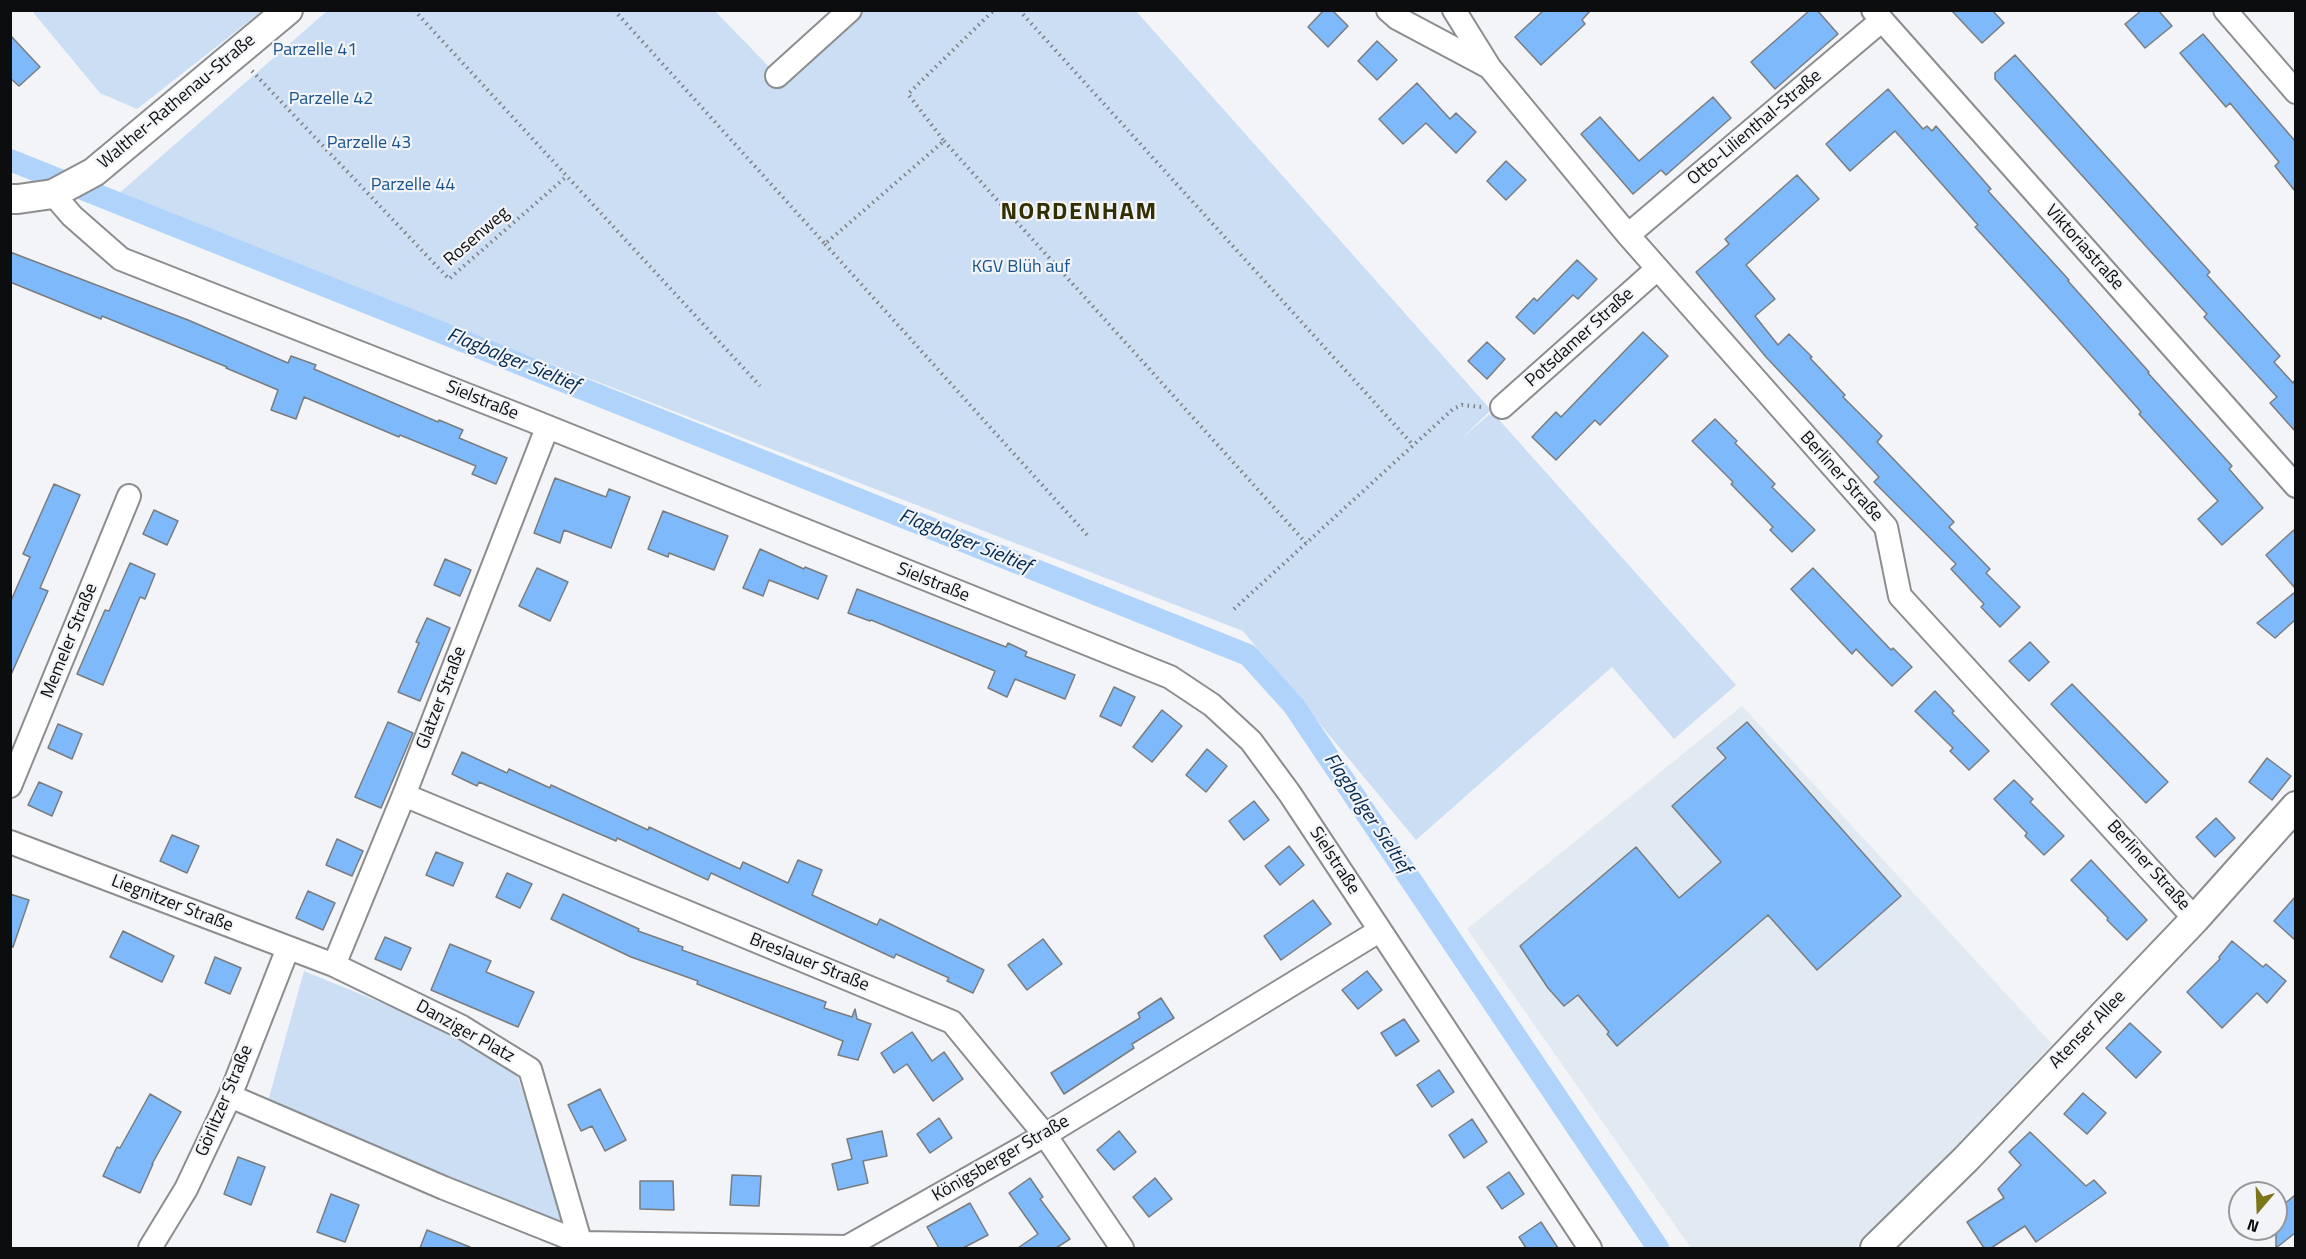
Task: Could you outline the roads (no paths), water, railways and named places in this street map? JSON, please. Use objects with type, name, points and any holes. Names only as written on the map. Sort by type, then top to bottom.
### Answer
[{"type":"street","name":"Walther-Rathenau-Straße","points":[[58,191],[94,172],[288,10]]},
{"type":"street","points":[[777,76],[850,10]]},
{"type":"street","name":"Berliner Straße","points":[[1388,10],[1397,18],[1490,68]]},
{"type":"street","name":"Berliner Straße","points":[[1454,10],[1490,68],[1628,235],[1886,527],[1900,596],[2195,919]]},
{"type":"street","points":[[2225,10],[2295,92]]},
{"type":"street","name":"Otto-Lilienthal-Straße","points":[[1628,235],[1878,15]]},
{"type":"street","name":"Viktoriastraße","points":[[1878,15],[2295,486]]},
{"type":"street","points":[[10,199],[18,200],[58,191]]},
{"type":"street","name":"Sielstraße","points":[[58,191],[72,216],[121,259],[1170,677],[1212,705],[1251,741],[1290,794],[1590,1248]]},
{"type":"street","name":"Potsdamer Straße","points":[[1502,407],[1657,269]]},
{"type":"street","name":"Glatzer Straße","points":[[334,965],[404,795],[547,428]]},
{"type":"street","name":"Memeler Straße","points":[[10,786],[129,496]]},
{"type":"street","name":"Breslauer Straße","points":[[404,795],[952,1022],[1045,1135],[1122,1248]]},
{"type":"street","name":"Atenser Allee","points":[[1880,1247],[2195,919],[2295,806]]},
{"type":"street","name":"Liegnitzer Straße","points":[[10,842],[334,965]]},
{"type":"street","name":"Königsberger Straße","points":[[582,1246],[848,1247],[1045,1135],[1379,931]]},
{"type":"street","name":"Görlitzer Straße","points":[[150,1248],[186,1189],[230,1096],[288,948]]},
{"type":"street","name":"Danziger Platz","points":[[334,965],[462,1027],[530,1069],[582,1246]]},
{"type":"street","points":[[230,1096],[582,1246]]},
{"type":"waterway","name":"Flagbalger Sieltief","points":[[10,160],[1248,655],[1294,706],[1658,1248]]},
{"type":"district","name":"NORDENHAM","points":[[1079,213]]},
{"type":"park label","name":"Parzelle 41","points":[[315,51]]},
{"type":"park label","name":"Parzelle 42","points":[[331,100]]},
{"type":"park label","name":"Parzelle 43","points":[[369,144]]},
{"type":"park label","name":"Parzelle 44","points":[[413,186]]},
{"type":"park label","name":"KGV Blüh auf","points":[[1021,268]]}]
